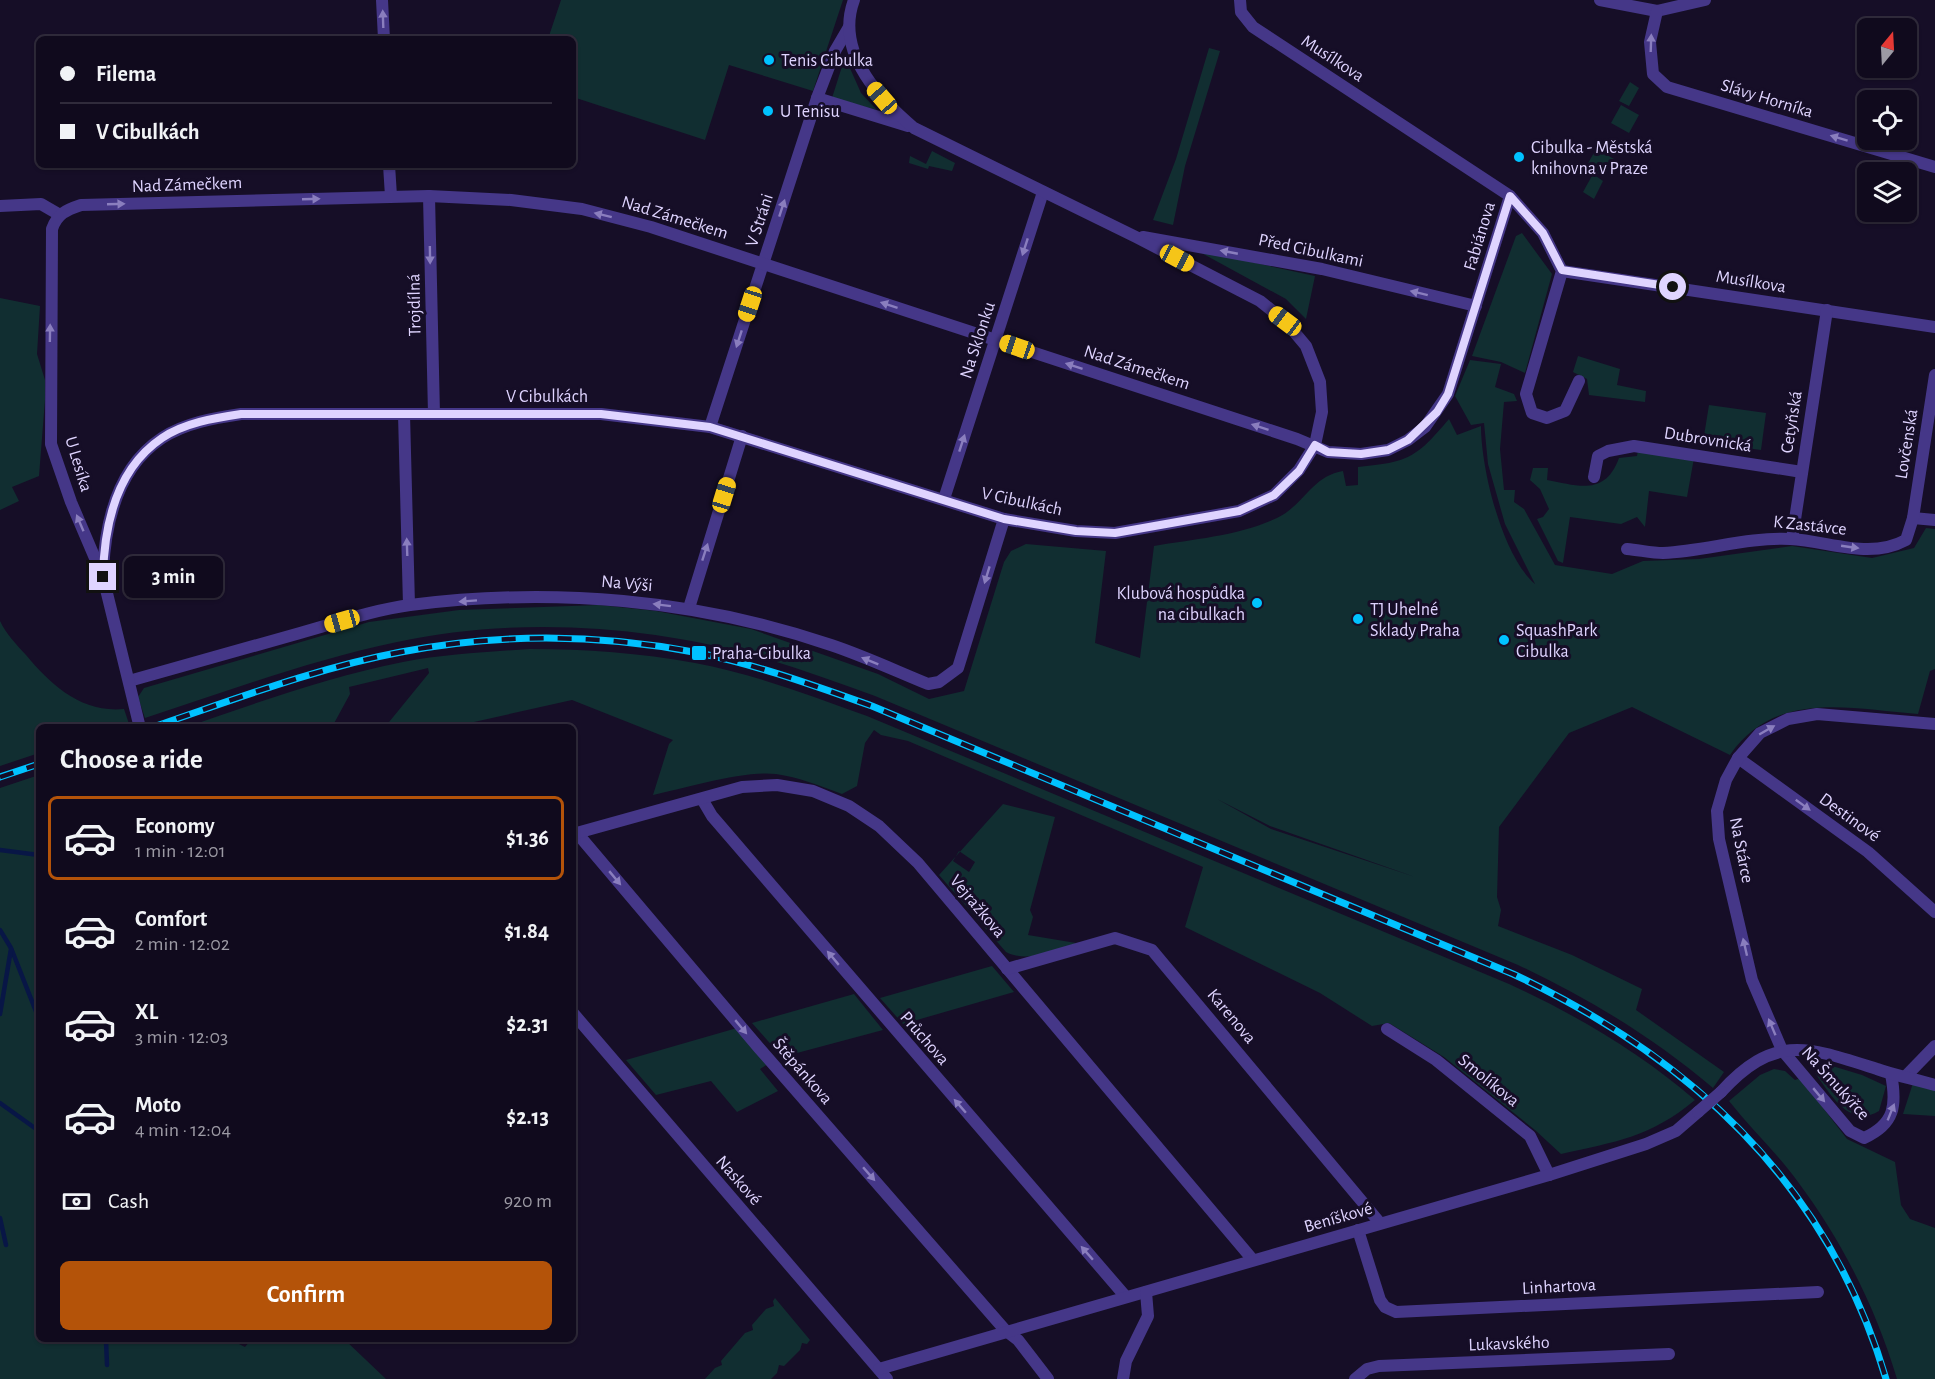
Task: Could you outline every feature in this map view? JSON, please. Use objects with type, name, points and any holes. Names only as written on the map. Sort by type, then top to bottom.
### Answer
[{"type":"street","points":[[382,0],[384,36]]},
{"type":"street","name":"V Cibulkách","points":[[103,577],[104,543],[109,516],[118,491],[139,461],[161,438],[186,426],[241,414],[601,414],[710,427],[1004,519],[1076,531],[1115,533],[1239,511],[1274,495],[1299,471],[1315,445],[1322,412],[1320,382],[1306,346],[1285,321],[1260,301],[914,128],[890,108],[874,89],[856,60],[849,27],[854,0]]},
{"type":"street","name":"Musílkova","points":[[1240,0],[1241,12],[1253,27],[1510,196]]},
{"type":"street","points":[[1600,0],[1657,11],[1705,0]]},
{"type":"street","name":"Slávy Horníka","points":[[1657,11],[1650,42],[1653,74],[1667,87],[1935,167]]},
{"type":"street","name":"V Stráni","points":[[710,427],[817,98],[835,51],[849,27]]},
{"type":"street","points":[[817,98],[914,128]]},
{"type":"street","points":[[389,168],[391,196]]},
{"type":"street","name":"Na Sklonku","points":[[944,499],[1043,192]]},
{"type":"street","name":"Nad Zámečkem","points":[[60,215],[81,206],[391,196],[511,200],[582,209],[651,227],[1315,445]]},
{"type":"street","name":"Trojdílná","points":[[429,196],[434,414]]},
{"type":"street","name":"Fabiánova","points":[[1510,196],[1543,233],[1562,270]]},
{"type":"street","name":"Fabiánova","points":[[1315,445],[1328,452],[1361,454],[1388,450],[1408,440],[1425,427],[1448,394],[1510,196]]},
{"type":"street","points":[[0,206],[41,204],[60,215]]},
{"type":"street","name":"U Lesíka","points":[[60,215],[52,229],[51,444],[71,502],[103,577],[129,681]]},
{"type":"street","name":"Před Cibulkami","points":[[1136,237],[1166,240],[1322,269],[1476,306]]},
{"type":"street","points":[[1562,270],[1526,394],[1532,413],[1547,418],[1565,411],[1579,381]]},
{"type":"street","name":"Musílkova","points":[[1562,270],[1935,327]]},
{"type":"street","name":"Cetyňská","points":[[1792,539],[1827,310]]},
{"type":"street","name":"Lovčenská","points":[[1913,518],[1935,375]]},
{"type":"street","points":[[404,414],[409,606]]},
{"type":"street","points":[[689,608],[742,436]]},
{"type":"street","name":"Dubrovnická","points":[[1594,477],[1598,456],[1608,451],[1634,446],[1802,472]]},
{"type":"street","points":[[1913,518],[1935,520]]},
{"type":"street","name":"K Zastávce","points":[[1627,549],[1663,553],[1756,539],[1792,539],[1870,550],[1891,548],[1906,540],[1913,518]]},
{"type":"street","name":"Na Výši","points":[[129,681],[352,618],[409,606],[509,598],[604,598],[689,608],[831,645],[928,684],[939,682],[958,668],[1004,519]]},
{"type":"street","points":[[129,681],[132,706],[139,724]]},
{"type":"street","name":"Na Stárce","points":[[1782,1050],[1752,980],[1719,838],[1717,811],[1726,780],[1738,758],[1760,733],[1788,719],[1817,714],[1935,724]]},
{"type":"street","name":"Destinové","points":[[1738,758],[1868,852],[1935,912]]},
{"type":"street","name":"Vejražkova","points":[[576,834],[742,787],[777,784],[813,791],[849,806],[879,826],[918,863],[1253,1260]]},
{"type":"street","name":"Průchova","points":[[702,799],[712,816],[1126,1298]]},
{"type":"street","name":"Štěpánkova","points":[[576,835],[1005,1330],[1018,1340],[1048,1379]]},
{"type":"street","name":"Karenova","points":[[1007,969],[1115,938],[1152,950],[1380,1223]]},
{"type":"street","name":"Naskové","points":[[576,1016],[883,1374]]},
{"type":"street","name":"Smolíkova","points":[[1387,1029],[1436,1060],[1530,1136],[1549,1175]]},
{"type":"street","points":[[1906,1076],[1935,1046]]},
{"type":"street","name":"Na Šmukýřce","points":[[1782,1050],[1822,1052],[1935,1085]]},
{"type":"street","name":"Na Šmukýřce","points":[[1782,1050],[1850,1131],[1864,1138],[1876,1133],[1889,1120],[1895,1103],[1891,1074]]},
{"type":"street","name":"Beníškové","points":[[883,1374],[1005,1330],[1126,1298],[1549,1175],[1646,1144],[1676,1131],[1743,1070],[1782,1050]]},
{"type":"street","name":"Linhartova","points":[[1358,1230],[1380,1300],[1385,1307],[1396,1312],[1818,1292]]},
{"type":"street","points":[[1122,1379],[1126,1361],[1148,1316],[1146,1292]]},
{"type":"street","name":"Lukavského","points":[[1356,1379],[1367,1369],[1379,1366],[1669,1354]]},
{"type":"green space","points":[[561,0],[843,0],[813,91],[729,65],[705,140],[576,98],[576,36],[549,36]]},
{"type":"green space","points":[[1209,48],[1220,51],[1185,166],[1173,225],[1153,220],[1176,159]]},
{"type":"green space","points":[[845,57],[861,93],[877,110],[832,98]]},
{"type":"green space","points":[[1630,82],[1639,88],[1629,106],[1619,101]]},
{"type":"green space","points":[[1621,105],[1639,115],[1629,133],[1611,123]]},
{"type":"green space","points":[[1596,149],[1614,159],[1604,177],[1586,167]]},
{"type":"green space","points":[[932,151],[955,163],[952,171],[929,166],[928,169],[909,163],[910,156],[926,164]]},
{"type":"green space","points":[[1593,174],[1603,181],[1594,199],[1583,192]]},
{"type":"green space","points":[[1522,233],[1552,274],[1525,373],[1501,362],[1472,356],[1516,236]]},
{"type":"green space","points":[[1196,250],[1315,276],[1306,319],[1286,299]]},
{"type":"green space","points":[[0,298],[40,306],[37,354],[45,380],[45,400],[39,476],[12,487],[19,501],[0,510]]},
{"type":"green space","points":[[1578,356],[1620,369],[1617,385],[1646,391],[1645,402],[1589,395],[1587,379],[1573,372]]},
{"type":"green space","points":[[1470,360],[1501,364],[1495,387],[1514,394],[1517,401],[1504,402],[1500,449],[1504,490],[1515,490],[1514,502],[1524,509],[1555,565],[1612,574],[1643,561],[1699,559],[1792,546],[1872,558],[1914,548],[1926,528],[1935,529],[1935,669],[1930,671],[1918,714],[1841,707],[1792,712],[1769,720],[1748,734],[1730,755],[1632,707],[1569,733],[1499,827],[1497,897],[1501,910],[1498,926],[1572,955],[1642,989],[1636,1010],[1724,1072],[1713,1088],[1643,1035],[1570,991],[1518,965],[875,696],[780,663],[722,647],[677,638],[583,628],[489,629],[443,634],[365,649],[145,718],[138,697],[144,688],[369,622],[459,610],[599,605],[656,611],[751,629],[878,674],[929,699],[964,691],[1004,562],[1011,551],[1026,544],[1106,551],[1095,643],[1140,658],[1154,546],[1247,529],[1277,518],[1332,474],[1343,471],[1346,486],[1358,485],[1358,467],[1389,463],[1410,456],[1428,442],[1449,419],[1457,435],[1481,426],[1489,487],[1503,533],[1523,571],[1535,584],[1505,524],[1488,464],[1484,423],[1471,425],[1455,396]],"holes":[[[1217,799],[1270,826],[1415,877],[1271,829]]]},
{"type":"green space","points":[[1709,405],[1766,413],[1761,450],[1703,442]]},
{"type":"green space","points":[[1638,450],[1694,458],[1687,497],[1649,491],[1645,527],[1637,517],[1621,524],[1570,517],[1563,563],[1558,561],[1537,519],[1543,517],[1549,509],[1540,489],[1530,480],[1533,468],[1548,468],[1547,480],[1590,486],[1606,478],[1619,458],[1637,456]]},
{"type":"green space","points":[[0,621],[15,643],[46,677],[68,695],[94,706],[124,709],[129,724],[36,724],[36,754],[0,766]]},
{"type":"green space","points":[[530,649],[613,652],[695,663],[761,679],[804,693],[867,716],[1509,984],[1606,1035],[1695,1100],[1648,1130],[1616,1141],[1561,1154],[1535,1130],[1444,1057],[1389,1023],[1372,1026],[1320,993],[1185,927],[1203,867],[908,741],[881,735],[874,730],[865,743],[857,786],[842,794],[793,777],[763,773],[731,777],[653,795],[669,744],[673,740],[572,700],[465,724],[387,724],[429,673],[428,668],[349,687],[350,694],[334,724],[196,724],[347,675],[403,662]]},
{"type":"green space","points":[[36,776],[36,1342],[235,1342],[245,1347],[249,1342],[347,1342],[386,1379],[0,1379],[0,788]]},
{"type":"green space","points":[[1003,804],[1055,817],[1030,910],[1033,917],[1028,935],[1076,943],[1048,953],[1031,956],[1006,952],[939,875],[956,856],[953,861],[969,872],[975,862],[960,852]]},
{"type":"green space","points":[[992,966],[1014,992],[903,1024],[880,998]]},
{"type":"green space","points":[[854,994],[883,1030],[782,1057],[752,1023]]},
{"type":"green space","points":[[737,1028],[768,1064],[760,1069],[778,1091],[737,1112],[711,1081],[656,1095],[626,1060]]},
{"type":"green space","points":[[1829,1065],[1862,1075],[1886,1086],[1879,1111],[1859,1116],[1842,1107],[1815,1073],[1816,1067]]},
{"type":"green space","points":[[1774,1069],[1785,1071],[1795,1080],[1800,1078],[1847,1139],[1895,1162],[1901,1205],[1910,1219],[1935,1228],[1935,1379],[1897,1379],[1868,1301],[1829,1228],[1790,1171],[1729,1101],[1760,1075]]},
{"type":"green space","points":[[1913,1083],[1935,1090],[1935,1116],[1903,1114]]},
{"type":"green space","points":[[775,1298],[810,1340],[807,1344],[802,1343],[800,1350],[784,1366],[779,1365],[777,1373],[771,1379],[705,1379],[715,1368],[722,1365],[721,1361],[745,1333],[753,1330],[752,1325],[766,1309],[774,1306]]},
{"type":"waterway","points":[[0,850],[36,855]]},
{"type":"waterway","points":[[0,930],[11,948],[36,1011]]},
{"type":"waterway","points":[[0,1014],[11,949]]},
{"type":"waterway","points":[[0,1103],[36,1129]]},
{"type":"waterway","points":[[0,1218],[6,1245]]},
{"type":"waterway","points":[[106,1342],[107,1365]]},
{"type":"railway","points":[[162,724],[275,685],[369,659],[475,641],[550,638],[625,642],[699,653],[765,670],[872,706],[1513,974],[1578,1008],[1639,1045],[1695,1088],[1745,1135],[1790,1188],[1829,1246],[1861,1309],[1886,1379]]},
{"type":"railway","points":[[0,777],[36,765]]},
{"type":"place","name":"Tenis Cibulka","points":[[769,60]]},
{"type":"place","name":"U Tenisu","points":[[768,111]]},
{"type":"place","name":"Cibulka - Městská knihovna v Praze","points":[[1519,157]]},
{"type":"place","name":"Klubová hospůdka na cibulkach","points":[[1257,603]]},
{"type":"place","name":"TJ Uhelné Sklady Praha","points":[[1358,619]]},
{"type":"place","name":"SquashPark Cibulka","points":[[1504,640]]},
{"type":"place","name":"Praha-Cibulka","points":[[699,653]]},
{"type":"route","points":[[103,577],[104,543],[109,516],[118,491],[139,461],[161,438],[186,426],[241,414],[601,414],[710,427],[1004,519],[1076,531],[1115,533],[1151,528],[1239,511],[1274,495],[1299,471],[1315,445],[1328,452],[1361,454],[1388,450],[1408,440],[1425,427],[1448,394],[1510,196],[1543,233],[1562,270],[1673,287]]}]
